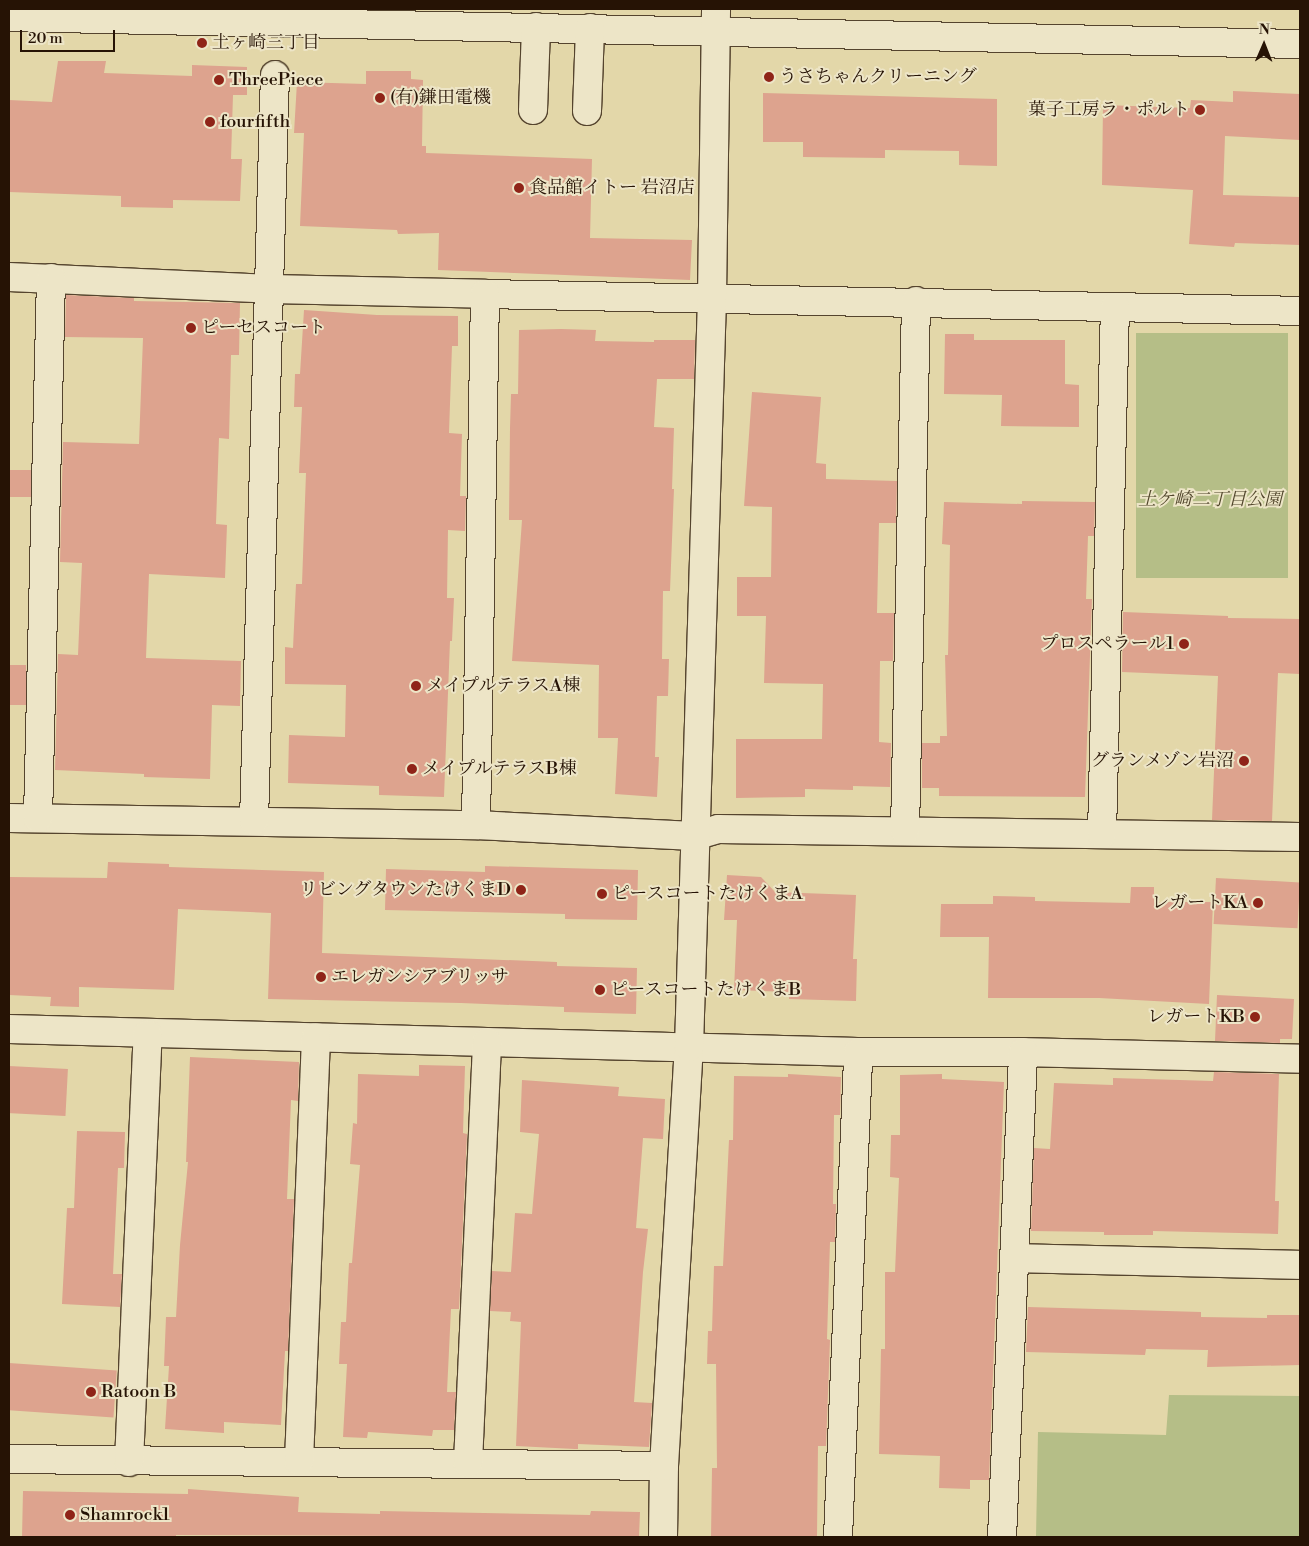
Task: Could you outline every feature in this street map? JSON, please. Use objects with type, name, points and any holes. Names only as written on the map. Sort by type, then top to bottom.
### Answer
[{"type":"street","points":[[9,17],[262,24],[536,28],[590,28],[716,20],[1300,44]]},
{"type":"street","points":[[663,1537],[664,1466],[689,1047],[712,298],[716,20]]},
{"type":"street","points":[[533,110],[536,28]]},
{"type":"street","points":[[587,111],[590,28]]},
{"type":"street","points":[[254,821],[271,288],[275,75]]},
{"type":"street","points":[[9,277],[271,288],[485,294],[916,301],[1115,308],[1300,311]]},
{"type":"street","points":[[38,818],[51,278]]},
{"type":"street","points":[[476,825],[485,294]]},
{"type":"street","points":[[905,831],[916,301]]},
{"type":"street","points":[[1102,834],[1115,308]]},
{"type":"street","points":[[9,818],[476,825],[694,836],[718,829],[1300,837]]},
{"type":"street","points":[[9,1029],[858,1052],[1022,1052],[1300,1059]]},
{"type":"street","points":[[129,1462],[148,1034]]},
{"type":"street","points":[[299,1461],[316,1036]]},
{"type":"street","points":[[468,1463],[487,1042]]},
{"type":"street","points":[[838,1537],[858,1052]]},
{"type":"street","points":[[1002,1537],[1022,1052]]},
{"type":"street","points":[[1015,1258],[1300,1265]]},
{"type":"street","points":[[9,1459],[129,1462],[299,1461],[664,1466]]},
{"type":"green space","name":"土ケ崎二丁目公園","points":[[1136,333],[1288,333],[1288,578],[1136,578]]},
{"type":"green space","points":[[1169,1395],[1300,1396],[1300,1537],[1036,1537],[1038,1432],[1166,1435]]},
{"type":"building","points":[[58,61],[106,61],[104,73],[192,76],[192,65],[247,67],[247,95],[233,95],[231,159],[242,159],[240,201],[173,200],[173,208],[121,207],[121,196],[9,192],[9,100],[52,102]]},
{"type":"building","points":[[366,71],[411,71],[411,79],[423,80],[422,146],[426,146],[426,153],[592,159],[590,238],[692,240],[690,280],[438,270],[439,233],[398,234],[397,230],[300,226],[304,133],[294,133],[297,82],[366,84]]},
{"type":"building","points":[[1233,91],[1300,94],[1300,140],[1225,136],[1223,195],[1300,197],[1300,245],[1235,243],[1234,247],[1189,244],[1193,190],[1102,185],[1103,105],[1190,108],[1191,100],[1233,102]]},
{"type":"building","points":[[763,93],[997,99],[997,166],[959,165],[959,151],[885,150],[885,158],[803,157],[803,142],[763,142]]},
{"type":"building","points":[[66,295],[134,298],[134,301],[240,303],[239,355],[231,355],[229,439],[219,438],[216,524],[227,525],[225,578],[149,574],[146,658],[241,661],[240,706],[212,705],[210,779],[144,777],[144,774],[55,770],[58,654],[78,655],[82,563],[60,562],[63,442],[139,444],[143,338],[65,337]]},
{"type":"building","points":[[304,310],[377,315],[458,316],[458,346],[452,346],[449,433],[462,434],[460,496],[466,496],[465,531],[448,530],[447,598],[454,598],[452,641],[450,641],[444,797],[379,795],[379,786],[288,783],[289,735],[345,737],[346,685],[285,684],[285,647],[293,648],[296,584],[302,584],[306,473],[299,473],[302,407],[294,407],[295,374],[300,374]]},
{"type":"building","points":[[519,330],[596,330],[595,341],[654,342],[654,340],[695,340],[694,379],[657,379],[654,427],[674,428],[672,489],[674,489],[670,591],[663,591],[662,659],[669,659],[668,696],[657,696],[655,757],[659,757],[657,797],[615,794],[618,738],[598,738],[599,665],[512,661],[522,520],[509,520],[511,394],[518,394]]},
{"type":"building","points":[[945,334],[974,334],[974,340],[1065,340],[1065,384],[1079,385],[1079,427],[1001,426],[1002,395],[944,394]]},
{"type":"building","points":[[752,392],[821,397],[816,463],[826,464],[826,479],[897,481],[896,523],[879,523],[877,613],[894,613],[893,661],[880,661],[879,742],[891,743],[890,787],[853,786],[853,790],[805,789],[805,797],[736,798],[736,739],[822,739],[823,684],[764,683],[766,616],[737,616],[737,577],[771,577],[772,507],[744,506]]},
{"type":"building","points":[[9,470],[31,470],[31,497],[9,497]]},
{"type":"building","points":[[1022,501],[1095,502],[1094,536],[1088,536],[1086,599],[1092,599],[1085,797],[939,796],[939,788],[922,788],[922,743],[940,743],[940,736],[947,736],[945,655],[948,655],[950,545],[942,544],[944,502],[1022,504]]},
{"type":"building","points":[[1123,612],[1228,616],[1228,618],[1300,619],[1300,674],[1278,673],[1272,821],[1212,820],[1218,676],[1122,672]]},
{"type":"building","points":[[9,665],[26,665],[26,705],[9,705]]},
{"type":"building","points":[[108,862],[169,864],[169,867],[324,872],[322,953],[557,962],[557,966],[637,968],[636,1014],[564,1012],[564,1007],[268,999],[271,913],[178,909],[174,990],[79,987],[79,1007],[50,1006],[51,997],[9,995],[9,877],[107,878]]},
{"type":"building","points":[[485,866],[638,870],[637,920],[565,919],[565,914],[385,910],[386,869],[485,872]]},
{"type":"building","points":[[727,875],[761,877],[775,892],[856,895],[853,959],[857,959],[856,1001],[789,999],[789,992],[734,990],[737,920],[724,920]]},
{"type":"building","name":"レガートKA","points":[[1216,878],[1300,882],[1297,928],[1214,924]]},
{"type":"building","points":[[1131,887],[1154,887],[1154,902],[1213,902],[1209,1004],[1099,998],[988,998],[989,937],[940,937],[941,904],[993,904],[993,896],[1035,897],[1035,901],[1130,903]]},
{"type":"building","name":"レガートKB","points":[[1217,995],[1294,999],[1292,1039],[1280,1039],[1280,1043],[1215,1041]]},
{"type":"building","points":[[190,1057],[299,1062],[298,1101],[291,1100],[287,1199],[294,1199],[288,1351],[285,1351],[281,1425],[224,1422],[224,1433],[165,1429],[169,1366],[164,1366],[166,1317],[176,1317],[180,1245],[188,1162],[186,1162]]},
{"type":"building","points":[[419,1065],[465,1066],[463,1133],[467,1134],[459,1309],[451,1309],[447,1392],[456,1392],[454,1430],[433,1430],[432,1436],[368,1432],[367,1438],[343,1437],[347,1364],[339,1364],[341,1322],[346,1322],[349,1263],[352,1263],[360,1165],[350,1164],[353,1123],[357,1124],[358,1074],[419,1076]]},
{"type":"building","points":[[9,1066],[68,1069],[65,1116],[9,1113]]},
{"type":"building","points":[[1214,1072],[1279,1074],[1275,1201],[1279,1201],[1278,1234],[1153,1231],[1153,1235],[1104,1235],[1104,1232],[1031,1231],[1034,1148],[1050,1149],[1054,1083],[1113,1085],[1113,1078],[1213,1081]]},
{"type":"building","points":[[788,1074],[841,1077],[840,1115],[834,1115],[833,1204],[836,1204],[835,1242],[830,1242],[827,1339],[830,1340],[826,1446],[818,1446],[817,1537],[711,1537],[712,1468],[717,1468],[716,1364],[707,1364],[708,1331],[712,1331],[714,1266],[723,1266],[729,1140],[733,1140],[734,1076],[788,1077]]},
{"type":"building","points":[[942,1074],[942,1079],[1004,1082],[989,1480],[970,1480],[970,1489],[939,1488],[940,1456],[879,1454],[881,1349],[885,1349],[885,1272],[895,1272],[899,1178],[890,1177],[891,1135],[900,1135],[900,1075]]},
{"type":"building","points":[[522,1080],[619,1087],[618,1096],[665,1099],[663,1139],[643,1138],[636,1228],[648,1229],[643,1272],[634,1402],[652,1403],[649,1447],[578,1444],[578,1449],[575,1449],[516,1446],[521,1322],[510,1321],[511,1312],[490,1311],[492,1271],[511,1272],[515,1213],[532,1214],[539,1134],[520,1132]]},
{"type":"building","points":[[77,1131],[125,1132],[124,1168],[118,1168],[113,1274],[122,1274],[120,1307],[62,1304],[67,1208],[74,1208]]},
{"type":"building","points":[[1028,1307],[1201,1312],[1201,1317],[1267,1318],[1267,1315],[1300,1315],[1300,1365],[1207,1367],[1208,1350],[1146,1349],[1145,1355],[1026,1352]]},
{"type":"building","points":[[9,1363],[117,1371],[113,1417],[9,1410]]},
{"type":"building","points":[[188,1489],[299,1497],[298,1512],[380,1514],[380,1511],[590,1515],[591,1511],[640,1512],[639,1537],[176,1535],[176,1537],[22,1537],[23,1491],[188,1494]]},
{"type":"place","name":"土ヶ崎三丁目","points":[[202,43]]},
{"type":"place","name":"うさちゃんクリーニング","points":[[769,77]]},
{"type":"place","name":"ThreePiece","points":[[219,80]]},
{"type":"place","name":"(有)鎌田電機","points":[[380,98]]},
{"type":"place","name":"菓子工房ラ・ポルト","points":[[1200,110]]},
{"type":"place","name":"fourfifth","points":[[210,122]]},
{"type":"place","name":"食品館イトー 岩沼店","points":[[519,188]]},
{"type":"place","name":"ピーセスコート","points":[[191,328]]},
{"type":"place","name":"プロスペラール1","points":[[1184,644]]},
{"type":"place","name":"メイプルテラスA棟","points":[[416,686]]},
{"type":"place","name":"グランメゾン岩沼","points":[[1244,761]]},
{"type":"place","name":"メイプルテラスB棟","points":[[412,769]]},
{"type":"place","name":"リビングタウンたけくまD","points":[[521,890]]},
{"type":"place","name":"ピースコートたけくまA","points":[[602,894]]},
{"type":"place","name":"レガートKA","points":[[1258,903]]},
{"type":"place","name":"エレガンシアブリッサ","points":[[321,977]]},
{"type":"place","name":"ピースコートたけくまB","points":[[600,990]]},
{"type":"place","name":"レガートKB","points":[[1255,1017]]},
{"type":"place","name":"Ratoon B","points":[[91,1392]]},
{"type":"place","name":"Shamrock1","points":[[70,1515]]}]
